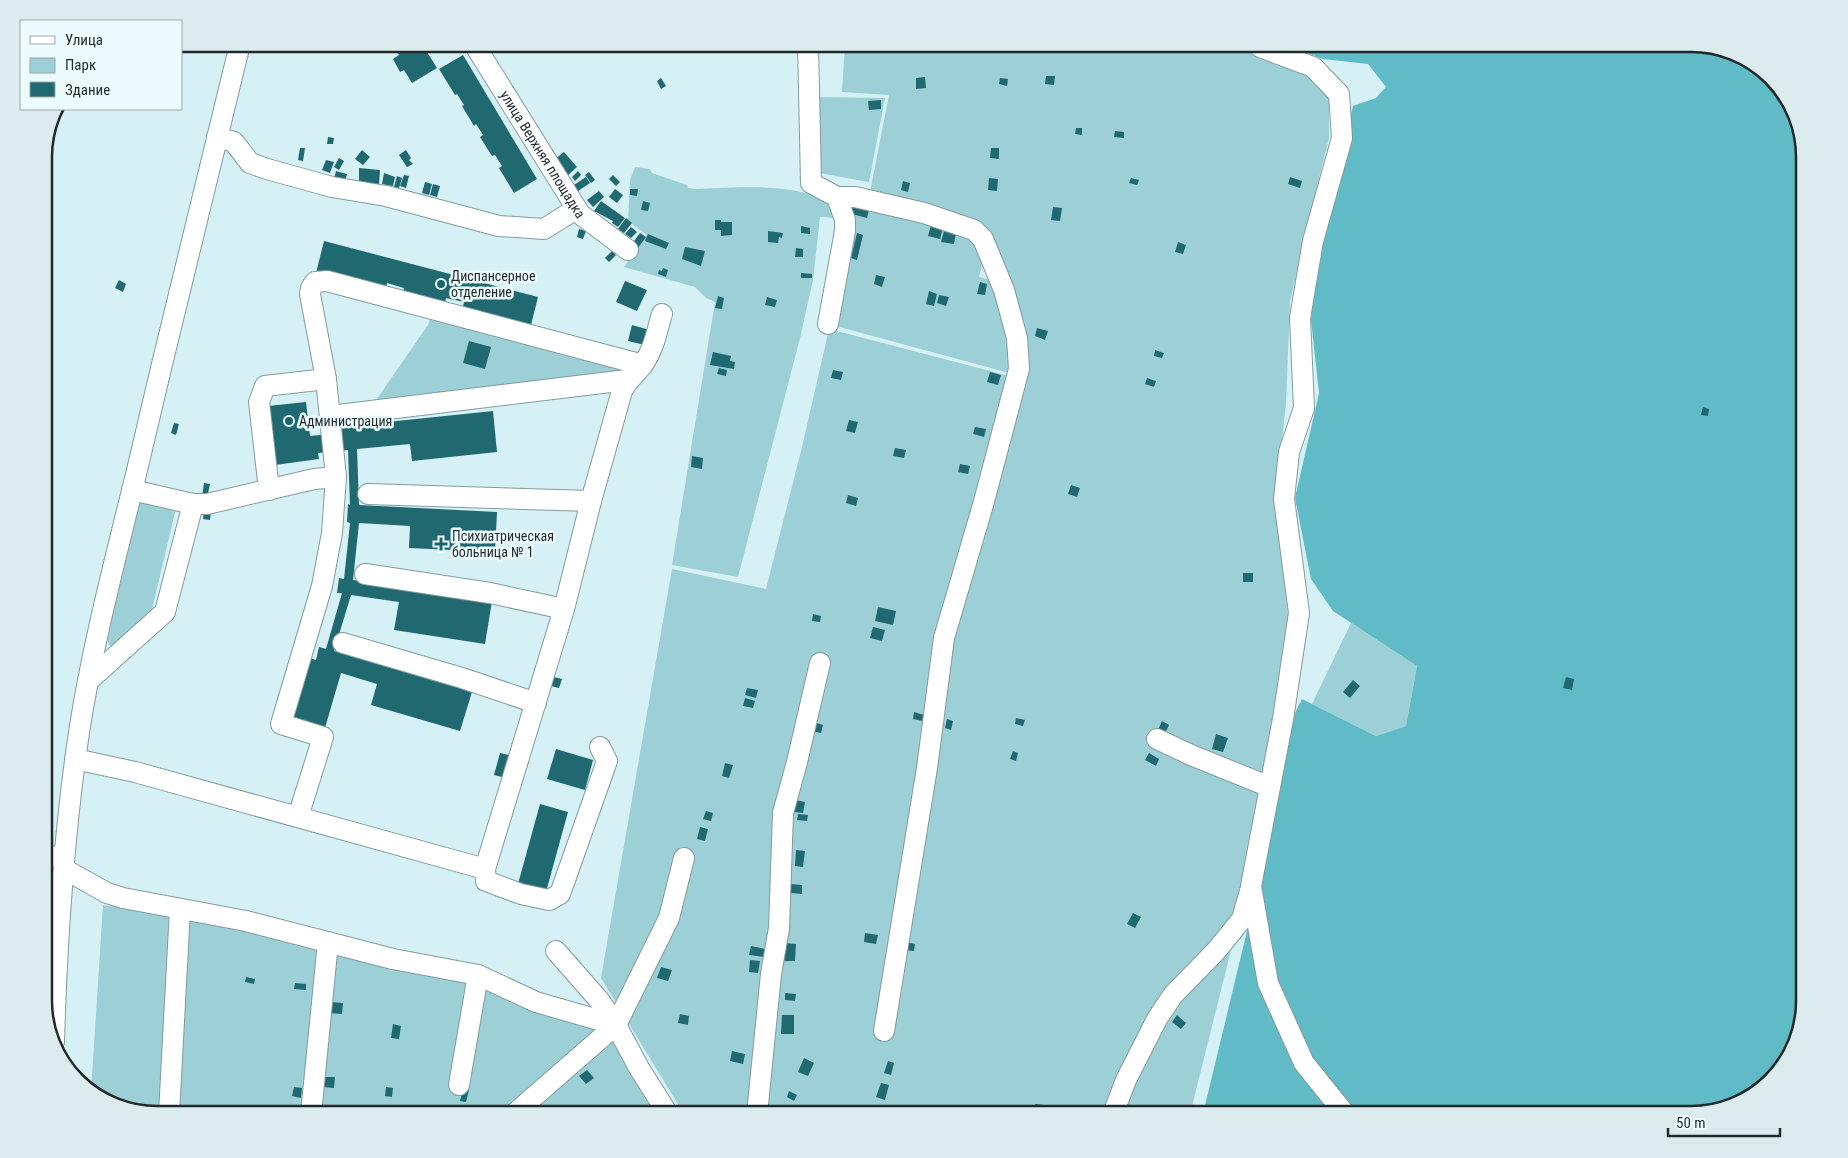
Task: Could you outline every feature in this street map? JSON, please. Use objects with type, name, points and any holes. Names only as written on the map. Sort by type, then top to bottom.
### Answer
[{"type":"street","points":[[1116,1106],[1126,1080],[1157,1019],[1173,995],[1216,951],[1242,919],[1251,886],[1283,720],[1299,613],[1284,500],[1289,452],[1304,408],[1300,318],[1312,241],[1342,138],[1338,94],[1313,67],[1274,52]]},
{"type":"street","points":[[55,1019],[64,863],[75,759],[88,681],[100,620],[238,53]]},
{"type":"street","name":"улица Верхняя площадка","points":[[479,53],[576,209],[628,250]]},
{"type":"street","points":[[808,53],[811,183],[836,197],[855,198],[924,214],[974,230],[982,239],[1004,290],[1017,338],[1019,369],[983,505],[944,638],[927,768],[884,1031]]},
{"type":"street","points":[[217,137],[234,142],[250,163],[274,171],[332,187],[386,196],[499,226],[544,228],[576,209]]},
{"type":"street","points":[[828,324],[845,231],[845,220],[836,197]]},
{"type":"street","points":[[298,818],[323,737],[281,724],[322,586],[332,533],[336,477],[326,379],[310,294],[315,282],[321,281],[643,364]]},
{"type":"street","points":[[330,416],[627,380],[634,376],[651,352],[662,314]]},
{"type":"street","points":[[269,490],[259,402],[265,386],[326,379]]},
{"type":"street","points":[[600,747],[607,761],[560,894],[549,900],[521,894],[486,881],[485,869],[564,609],[591,501],[622,391],[627,380]]},
{"type":"street","points":[[132,490],[193,504],[207,504],[314,479],[336,477]]},
{"type":"street","points":[[368,494],[591,501]]},
{"type":"street","points":[[88,681],[165,612],[193,504]]},
{"type":"street","points":[[365,574],[490,593],[564,609]]},
{"type":"street","points":[[343,643],[462,678],[536,703]]},
{"type":"street","points":[[758,1106],[771,974],[779,928],[783,813],[820,663]]},
{"type":"street","points":[[1157,739],[1270,787]]},
{"type":"street","points":[[75,759],[134,772],[485,869]]},
{"type":"street","points":[[523,1106],[616,1025],[669,918],[684,858]]},
{"type":"street","points":[[53,860],[64,863],[107,893],[246,921],[393,959],[478,975],[536,1002],[616,1025]]},
{"type":"street","points":[[1251,886],[1268,983],[1304,1063],[1339,1106]]},
{"type":"street","points":[[169,1106],[180,909]]},
{"type":"street","points":[[311,1106],[328,942]]},
{"type":"street","points":[[556,951],[599,1000],[616,1025],[639,1068],[663,1106]]},
{"type":"street","points":[[459,1084],[478,975]]},
{"type":"green space","points":[[1253,52],[1255,55],[1305,72],[1329,99],[1329,138],[1290,302],[1286,404],[1275,502],[1288,615],[1241,910],[1192,1106],[679,1106],[601,978],[672,569],[766,589],[802,447],[829,329],[1025,380],[1027,343],[1010,285],[980,228],[870,192],[889,95],[842,92],[844,53]]},
{"type":"green space","points":[[815,97],[885,98],[869,182],[819,173]]},
{"type":"green space","points":[[635,167],[650,169],[652,173],[687,185],[688,188],[745,187],[802,192],[818,197],[829,205],[837,218],[820,217],[813,280],[800,338],[738,577],[672,565],[715,302],[706,298],[695,287],[624,267],[647,235],[628,221],[630,180]]},
{"type":"green space","points":[[851,201],[960,229],[974,239],[983,261],[979,277],[993,281],[1011,337],[1013,374],[832,325]]},
{"type":"green space","points":[[432,313],[631,370],[374,403],[428,325]]},
{"type":"green space","points":[[142,501],[176,508],[150,618],[119,648],[110,646],[107,640],[139,505]]},
{"type":"green space","points":[[1351,623],[1417,666],[1406,726],[1376,736],[1312,704]]},
{"type":"green space","points":[[103,905],[246,925],[487,981],[616,1036],[659,1106],[158,1106],[131,1102],[105,1091],[92,1082]]},
{"type":"shaded area","points":[[1306,52],[1704,53],[1730,61],[1754,74],[1765,83],[1785,111],[1790,124],[1795,151],[1796,1000],[1792,1027],[1774,1064],[1754,1084],[1730,1097],[1704,1105],[1690,1106],[1205,1106],[1260,877],[1293,717],[1302,699],[1376,736],[1406,726],[1417,666],[1333,611],[1311,579],[1295,498],[1319,393],[1311,320],[1319,243],[1353,106],[1376,98],[1386,87],[1368,64],[1323,59]]},
{"type":"building","points":[[398,53],[428,53],[437,68],[412,83],[404,70],[400,72],[393,59],[399,55]]},
{"type":"building","points":[[463,55],[537,179],[514,193],[499,168],[502,166],[495,155],[492,156],[480,137],[483,135],[476,124],[474,126],[462,106],[464,105],[457,94],[455,95],[439,69]]},
{"type":"building","points":[[1046,76],[1055,76],[1054,85],[1045,84]]},
{"type":"building","points":[[925,77],[926,88],[916,89],[916,78]]},
{"type":"building","points":[[661,78],[666,86],[661,89],[657,81]]},
{"type":"building","points":[[1000,78],[1008,79],[1007,86],[999,84]]},
{"type":"building","points":[[881,100],[881,109],[869,110],[868,101]]},
{"type":"building","points":[[1076,128],[1082,128],[1082,135],[1075,134]]},
{"type":"building","points":[[1115,131],[1124,132],[1124,138],[1114,137]]},
{"type":"building","points":[[328,137],[334,138],[333,144],[327,144]]},
{"type":"building","points":[[300,148],[305,148],[303,161],[298,160]]},
{"type":"building","points":[[991,148],[999,148],[999,159],[990,158]]},
{"type":"building","points":[[362,150],[370,157],[363,165],[355,159]]},
{"type":"building","points":[[406,150],[411,158],[409,160],[413,164],[407,167],[399,155]]},
{"type":"building","points":[[564,152],[577,167],[568,175],[555,159]]},
{"type":"building","points":[[339,158],[344,161],[339,170],[334,167]]},
{"type":"building","points":[[326,160],[334,162],[330,173],[322,170]]},
{"type":"building","points":[[359,168],[380,170],[379,185],[359,182]]},
{"type":"building","points":[[336,171],[347,174],[344,186],[333,183]]},
{"type":"building","points":[[578,171],[581,175],[575,181],[572,177]]},
{"type":"building","points":[[589,172],[595,180],[591,183],[585,175]]},
{"type":"building","points":[[384,173],[395,177],[393,186],[382,184]]},
{"type":"building","points":[[404,175],[409,176],[406,188],[400,186]]},
{"type":"building","points":[[613,175],[620,182],[616,186],[609,179]]},
{"type":"building","points":[[397,176],[402,178],[399,188],[394,187]]},
{"type":"building","points":[[586,177],[590,183],[578,191],[574,185]]},
{"type":"building","points":[[1290,177],[1302,181],[1300,188],[1288,184]]},
{"type":"building","points":[[989,178],[998,179],[997,191],[988,190]]},
{"type":"building","points":[[1131,178],[1139,180],[1137,185],[1129,183]]},
{"type":"building","points":[[903,181],[910,183],[908,192],[901,190]]},
{"type":"building","points":[[425,182],[432,184],[429,195],[422,193]]},
{"type":"building","points":[[433,184],[440,186],[437,197],[430,195]]},
{"type":"building","points":[[615,189],[623,195],[617,203],[609,197]]},
{"type":"building","points":[[630,189],[638,189],[637,196],[630,195]]},
{"type":"building","points":[[599,191],[604,197],[593,207],[587,200]]},
{"type":"building","points":[[601,201],[625,218],[618,227],[612,223],[613,221],[594,211]]},
{"type":"building","points":[[643,201],[650,203],[648,211],[641,210]]},
{"type":"building","points":[[851,201],[870,206],[867,218],[848,213]]},
{"type":"building","points":[[1053,207],[1062,208],[1060,221],[1051,220]]},
{"type":"building","points":[[626,218],[632,223],[624,233],[618,229]]},
{"type":"building","points":[[715,220],[732,222],[732,235],[721,236],[721,230],[715,230]]},
{"type":"building","points":[[931,225],[943,228],[940,239],[928,236]]},
{"type":"building","points":[[801,226],[810,228],[810,234],[801,233]]},
{"type":"building","points":[[631,227],[637,232],[631,238],[625,234]]},
{"type":"building","points":[[579,229],[586,231],[583,239],[577,237]]},
{"type":"building","points":[[768,231],[783,233],[782,238],[779,237],[778,243],[768,242]]},
{"type":"building","points":[[944,231],[956,233],[954,244],[941,242]]},
{"type":"building","points":[[640,233],[646,237],[638,248],[632,244]]},
{"type":"building","points":[[857,233],[863,235],[857,260],[851,258]]},
{"type":"building","points":[[648,234],[669,243],[666,249],[645,241]]},
{"type":"building","name":"Диспансерное отделение","points":[[324,241],[538,297],[530,329],[462,311],[464,302],[446,298],[444,307],[402,296],[404,288],[387,283],[385,292],[316,273]]},
{"type":"building","points":[[1178,242],[1186,245],[1183,254],[1175,252]]},
{"type":"building","points":[[685,247],[705,251],[701,266],[682,259]]},
{"type":"building","points":[[796,248],[803,249],[803,257],[795,257]]},
{"type":"building","points":[[612,251],[616,255],[609,262],[605,258]]},
{"type":"building","points":[[663,268],[668,270],[666,277],[658,274],[659,270],[662,271]]},
{"type":"building","points":[[801,273],[812,274],[812,278],[801,278]]},
{"type":"building","points":[[876,275],[885,277],[882,287],[874,284]]},
{"type":"building","points":[[119,280],[126,284],[123,292],[115,288]]},
{"type":"building","points":[[625,281],[647,290],[637,311],[616,302]]},
{"type":"building","points":[[980,282],[987,284],[985,295],[977,294]]},
{"type":"building","points":[[929,291],[937,294],[934,306],[926,304]]},
{"type":"building","points":[[939,295],[949,297],[946,306],[937,303]]},
{"type":"building","points":[[718,296],[724,298],[722,309],[715,308]]},
{"type":"building","points":[[767,297],[777,300],[775,307],[765,305]]},
{"type":"building","points":[[632,325],[653,331],[649,346],[628,341]]},
{"type":"building","points":[[1037,328],[1048,331],[1045,340],[1035,336]]},
{"type":"building","points":[[469,341],[491,347],[485,369],[463,363]]},
{"type":"building","points":[[1155,350],[1164,353],[1162,358],[1154,356]]},
{"type":"building","points":[[713,352],[731,356],[730,361],[735,362],[734,369],[710,365]]},
{"type":"building","points":[[719,368],[727,370],[726,376],[717,374]]},
{"type":"building","points":[[833,370],[843,372],[841,380],[831,378]]},
{"type":"building","points":[[990,372],[1001,375],[998,385],[987,382]]},
{"type":"building","points":[[1147,378],[1156,381],[1154,387],[1145,384]]},
{"type":"building","points":[[306,402],[310,436],[340,433],[339,427],[493,411],[497,452],[412,461],[410,444],[357,449],[359,505],[497,512],[495,552],[409,548],[410,526],[359,523],[353,580],[492,601],[485,644],[394,630],[399,602],[351,595],[334,651],[472,692],[460,731],[371,705],[377,684],[341,673],[325,728],[292,718],[310,658],[316,660],[319,647],[326,649],[342,593],[337,593],[339,578],[344,579],[350,523],[347,522],[348,504],[350,505],[348,450],[318,453],[319,459],[275,465],[268,406]]},
{"type":"building","points":[[1703,407],[1709,409],[1708,416],[1701,415]]},
{"type":"building","points":[[849,420],[858,422],[855,433],[846,431]]},
{"type":"building","points":[[174,423],[179,424],[176,435],[171,433]]},
{"type":"building","points":[[975,427],[986,429],[984,437],[973,434]]},
{"type":"building","points":[[895,448],[906,450],[904,458],[893,456]]},
{"type":"building","points":[[692,456],[703,458],[702,469],[691,467]]},
{"type":"building","points":[[960,464],[970,466],[968,474],[958,472]]},
{"type":"building","points":[[204,483],[210,484],[207,498],[202,497]]},
{"type":"building","points":[[1071,485],[1080,488],[1077,497],[1068,494]]},
{"type":"building","points":[[848,495],[858,498],[856,506],[846,503]]},
{"type":"building","points":[[204,510],[211,511],[210,520],[203,519]]},
{"type":"building","points":[[1243,573],[1253,573],[1253,582],[1243,582]]},
{"type":"building","points":[[878,607],[896,611],[893,625],[875,621]]},
{"type":"building","points":[[813,614],[821,616],[820,622],[812,621]]},
{"type":"building","points":[[873,627],[885,630],[882,641],[870,638]]},
{"type":"building","points":[[554,677],[562,679],[559,688],[551,686]]},
{"type":"building","points":[[1566,677],[1574,679],[1572,690],[1563,688]]},
{"type":"building","points":[[1353,680],[1360,686],[1350,698],[1343,692]]},
{"type":"building","points":[[747,688],[758,690],[756,698],[745,695]]},
{"type":"building","points":[[745,698],[755,701],[753,708],[743,706]]},
{"type":"building","points":[[914,712],[924,715],[923,721],[913,719]]},
{"type":"building","points":[[1016,718],[1025,720],[1023,726],[1015,724]]},
{"type":"building","points":[[947,719],[953,721],[951,730],[945,728]]},
{"type":"building","points":[[1162,721],[1169,725],[1165,733],[1158,730]]},
{"type":"building","points":[[813,722],[823,725],[821,733],[811,731]]},
{"type":"building","points":[[1216,734],[1228,738],[1223,752],[1212,749]]},
{"type":"building","points":[[556,749],[593,760],[585,790],[547,779]]},
{"type":"building","points":[[1013,751],[1018,753],[1016,761],[1010,759]]},
{"type":"building","points":[[500,753],[513,756],[506,778],[494,775]]},
{"type":"building","points":[[1149,753],[1159,759],[1156,766],[1145,760]]},
{"type":"building","points":[[725,763],[733,765],[729,778],[722,776]]},
{"type":"building","points":[[795,800],[805,802],[803,813],[794,812]]},
{"type":"building","points":[[540,804],[568,812],[546,892],[518,884]]},
{"type":"building","points":[[706,811],[713,813],[711,821],[703,819]]},
{"type":"building","points":[[798,814],[808,815],[807,821],[797,820]]},
{"type":"building","points":[[700,827],[708,829],[705,841],[697,839]]},
{"type":"building","points":[[796,850],[805,851],[803,867],[795,866]]},
{"type":"building","points":[[791,884],[802,885],[802,894],[791,893]]},
{"type":"building","points":[[1133,913],[1141,917],[1135,928],[1127,924]]},
{"type":"building","points":[[865,933],[878,935],[876,944],[864,942]]},
{"type":"building","points":[[906,942],[915,944],[914,951],[904,950]]},
{"type":"building","points":[[784,943],[796,944],[795,961],[783,961]]},
{"type":"building","points":[[751,946],[765,949],[764,957],[749,955]]},
{"type":"building","points":[[750,960],[760,961],[758,973],[749,972]]},
{"type":"building","points":[[661,967],[672,970],[668,981],[657,978]]},
{"type":"building","points":[[246,977],[255,979],[254,984],[245,982]]},
{"type":"building","points":[[295,983],[306,984],[306,990],[294,989]]},
{"type":"building","points":[[785,993],[796,994],[795,1001],[785,1000]]},
{"type":"building","points":[[329,1002],[343,1003],[342,1014],[328,1013]]},
{"type":"building","points":[[680,1014],[689,1016],[688,1025],[678,1023]]},
{"type":"building","points":[[782,1015],[794,1015],[794,1034],[781,1034]]},
{"type":"building","points":[[1177,1015],[1186,1023],[1181,1029],[1172,1022]]},
{"type":"building","points":[[393,1024],[401,1026],[399,1039],[391,1038]]},
{"type":"building","points":[[732,1051],[745,1054],[743,1064],[730,1061]]},
{"type":"building","points":[[804,1058],[814,1063],[808,1076],[798,1072]]},
{"type":"building","points":[[888,1061],[894,1063],[891,1075],[884,1073]]},
{"type":"building","points":[[587,1070],[594,1078],[586,1084],[579,1076]]},
{"type":"building","points":[[323,1077],[335,1077],[334,1088],[323,1087]]},
{"type":"building","points":[[881,1083],[889,1085],[885,1100],[876,1097]]},
{"type":"building","points":[[294,1087],[302,1088],[301,1098],[292,1096]]},
{"type":"building","points":[[386,1087],[393,1088],[392,1097],[385,1096]]},
{"type":"building","points":[[463,1089],[469,1090],[466,1102],[460,1101]]},
{"type":"building","points":[[789,1091],[797,1095],[794,1101],[787,1097]]},
{"type":"place","name":"Диспансерное отделение","points":[[441,284]]},
{"type":"place","name":"Администрация","points":[[289,421]]},
{"type":"place","name":"Психиатрическая больница № 1","points":[[441,544]]}]
